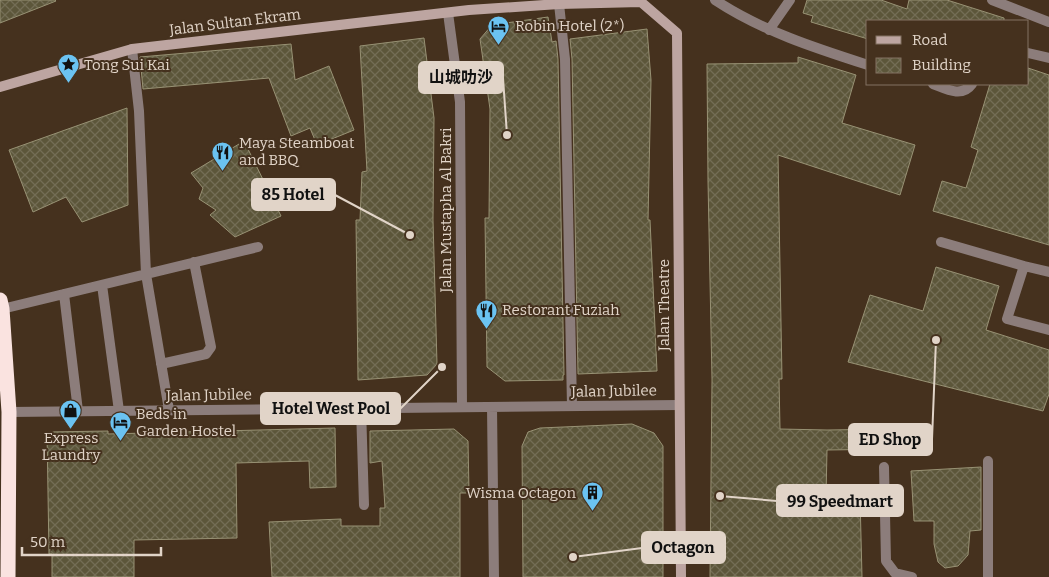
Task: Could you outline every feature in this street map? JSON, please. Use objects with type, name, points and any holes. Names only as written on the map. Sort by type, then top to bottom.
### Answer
[{"type":"highway","points":[[1,304],[8,412],[8,577]]},
{"type":"street","points":[[715,0],[769,30],[798,42],[866,64]]},
{"type":"street","points":[[769,30],[790,0]]},
{"type":"street","points":[[992,0],[1049,22]]},
{"type":"street","name":"Jalan Sultan Ekram","points":[[0,87],[132,49],[448,13],[469,5],[640,2],[677,33]]},
{"type":"street","points":[[559,4],[565,59],[572,406]]},
{"type":"street","name":"Jalan Mustapha Al Bakri","points":[[448,13],[460,102],[462,408]]},
{"type":"street","name":"Jalan Theatre","points":[[677,33],[680,577]]},
{"type":"street","points":[[132,49],[139,111],[146,274],[169,410]]},
{"type":"street","points":[[1029,53],[1049,58]]},
{"type":"street","points":[[936,85],[956,92],[968,89],[971,85]]},
{"type":"street","points":[[941,242],[1049,272]]},
{"type":"street","points":[[1,304],[64,294],[258,247]]},
{"type":"street","points":[[161,364],[206,354],[211,347],[194,262]]},
{"type":"street","points":[[1024,266],[1007,319],[1049,330]]},
{"type":"street","points":[[102,285],[119,411]]},
{"type":"street","points":[[64,294],[78,412]]},
{"type":"street","name":"Jalan Jubilee","points":[[8,412],[679,405]]},
{"type":"street","points":[[492,407],[494,577]]},
{"type":"street","points":[[361,408],[364,504]]},
{"type":"street","points":[[988,461],[988,577]]},
{"type":"street","points":[[884,467],[886,561],[895,573],[912,577]]},
{"type":"building","points":[[0,0],[55,0],[56,1],[0,23]]},
{"type":"building","points":[[807,0],[881,0],[907,9],[909,0],[947,0],[1004,18],[1004,20],[866,20],[866,38],[811,22],[813,16],[803,13]]},
{"type":"building","points":[[548,17],[552,42],[556,41],[558,59],[564,375],[563,380],[505,381],[487,367],[485,218],[489,218],[490,109],[480,39],[492,25]]},
{"type":"building","points":[[647,29],[651,80],[648,220],[650,220],[657,371],[578,374],[572,59],[570,39]]},
{"type":"building","points":[[424,38],[434,118],[433,220],[437,364],[427,375],[358,380],[356,220],[360,220],[362,172],[367,171],[360,46]]},
{"type":"building","points":[[291,44],[295,80],[329,66],[354,130],[317,145],[310,128],[291,136],[269,78],[143,89],[140,57]]},
{"type":"building","points":[[798,57],[856,75],[842,123],[915,145],[900,195],[778,155],[782,379],[779,379],[780,429],[896,429],[897,449],[827,450],[826,497],[860,497],[862,577],[710,577],[712,380],[707,64],[798,63]]},
{"type":"building","points":[[1029,68],[1049,75],[1049,245],[933,211],[942,181],[966,188],[978,150],[971,147],[990,85],[1029,85]]},
{"type":"building","points":[[127,108],[128,205],[82,222],[66,197],[33,212],[9,150]]},
{"type":"building","points":[[244,141],[281,216],[235,237],[210,215],[216,210],[199,199],[203,188],[191,173]]},
{"type":"building","points":[[936,267],[999,286],[986,330],[1049,350],[1049,394],[1043,411],[848,362],[870,295],[923,311]]},
{"type":"building","name":"Wisma Octagon","points":[[632,424],[654,433],[663,446],[663,577],[523,577],[522,446],[528,432],[540,428]]},
{"type":"building","points":[[335,428],[336,487],[310,488],[309,461],[236,463],[237,538],[134,540],[134,577],[52,577],[52,554],[49,554],[47,432],[108,431],[108,434]]},
{"type":"building","points":[[454,429],[468,441],[469,493],[460,493],[460,577],[272,577],[269,522],[341,519],[341,526],[380,526],[380,508],[385,508],[382,461],[370,463],[370,431]]},
{"type":"building","points":[[981,467],[981,530],[970,531],[968,555],[958,566],[945,568],[938,562],[934,544],[934,521],[914,521],[911,471]]},
{"type":"place","name":"Robin Hotel (2*)","points":[[499,45]]},
{"type":"place","name":"Tong Sui Kai","points":[[68,84]]},
{"type":"place","name":"山城叻沙","points":[[507,135]]},
{"type":"place","name":"Maya Steamboat and BBQ","points":[[223,171]]},
{"type":"place","name":"85 Hotel","points":[[410,235]]},
{"type":"place","name":"Restorant Fuziah","points":[[486,329]]},
{"type":"place","name":"ED Shop","points":[[936,340]]},
{"type":"place","name":"Hotel West Pool","points":[[442,367]]},
{"type":"place","name":"Express Laundry","points":[[71,429]]},
{"type":"place","name":"Beds in Garden Hostel","points":[[120,442]]},
{"type":"place","name":"99 Speedmart","points":[[720,496]]},
{"type":"place","name":"Wisma Octagon","points":[[592,512]]},
{"type":"place","name":"Octagon","points":[[573,557]]}]
